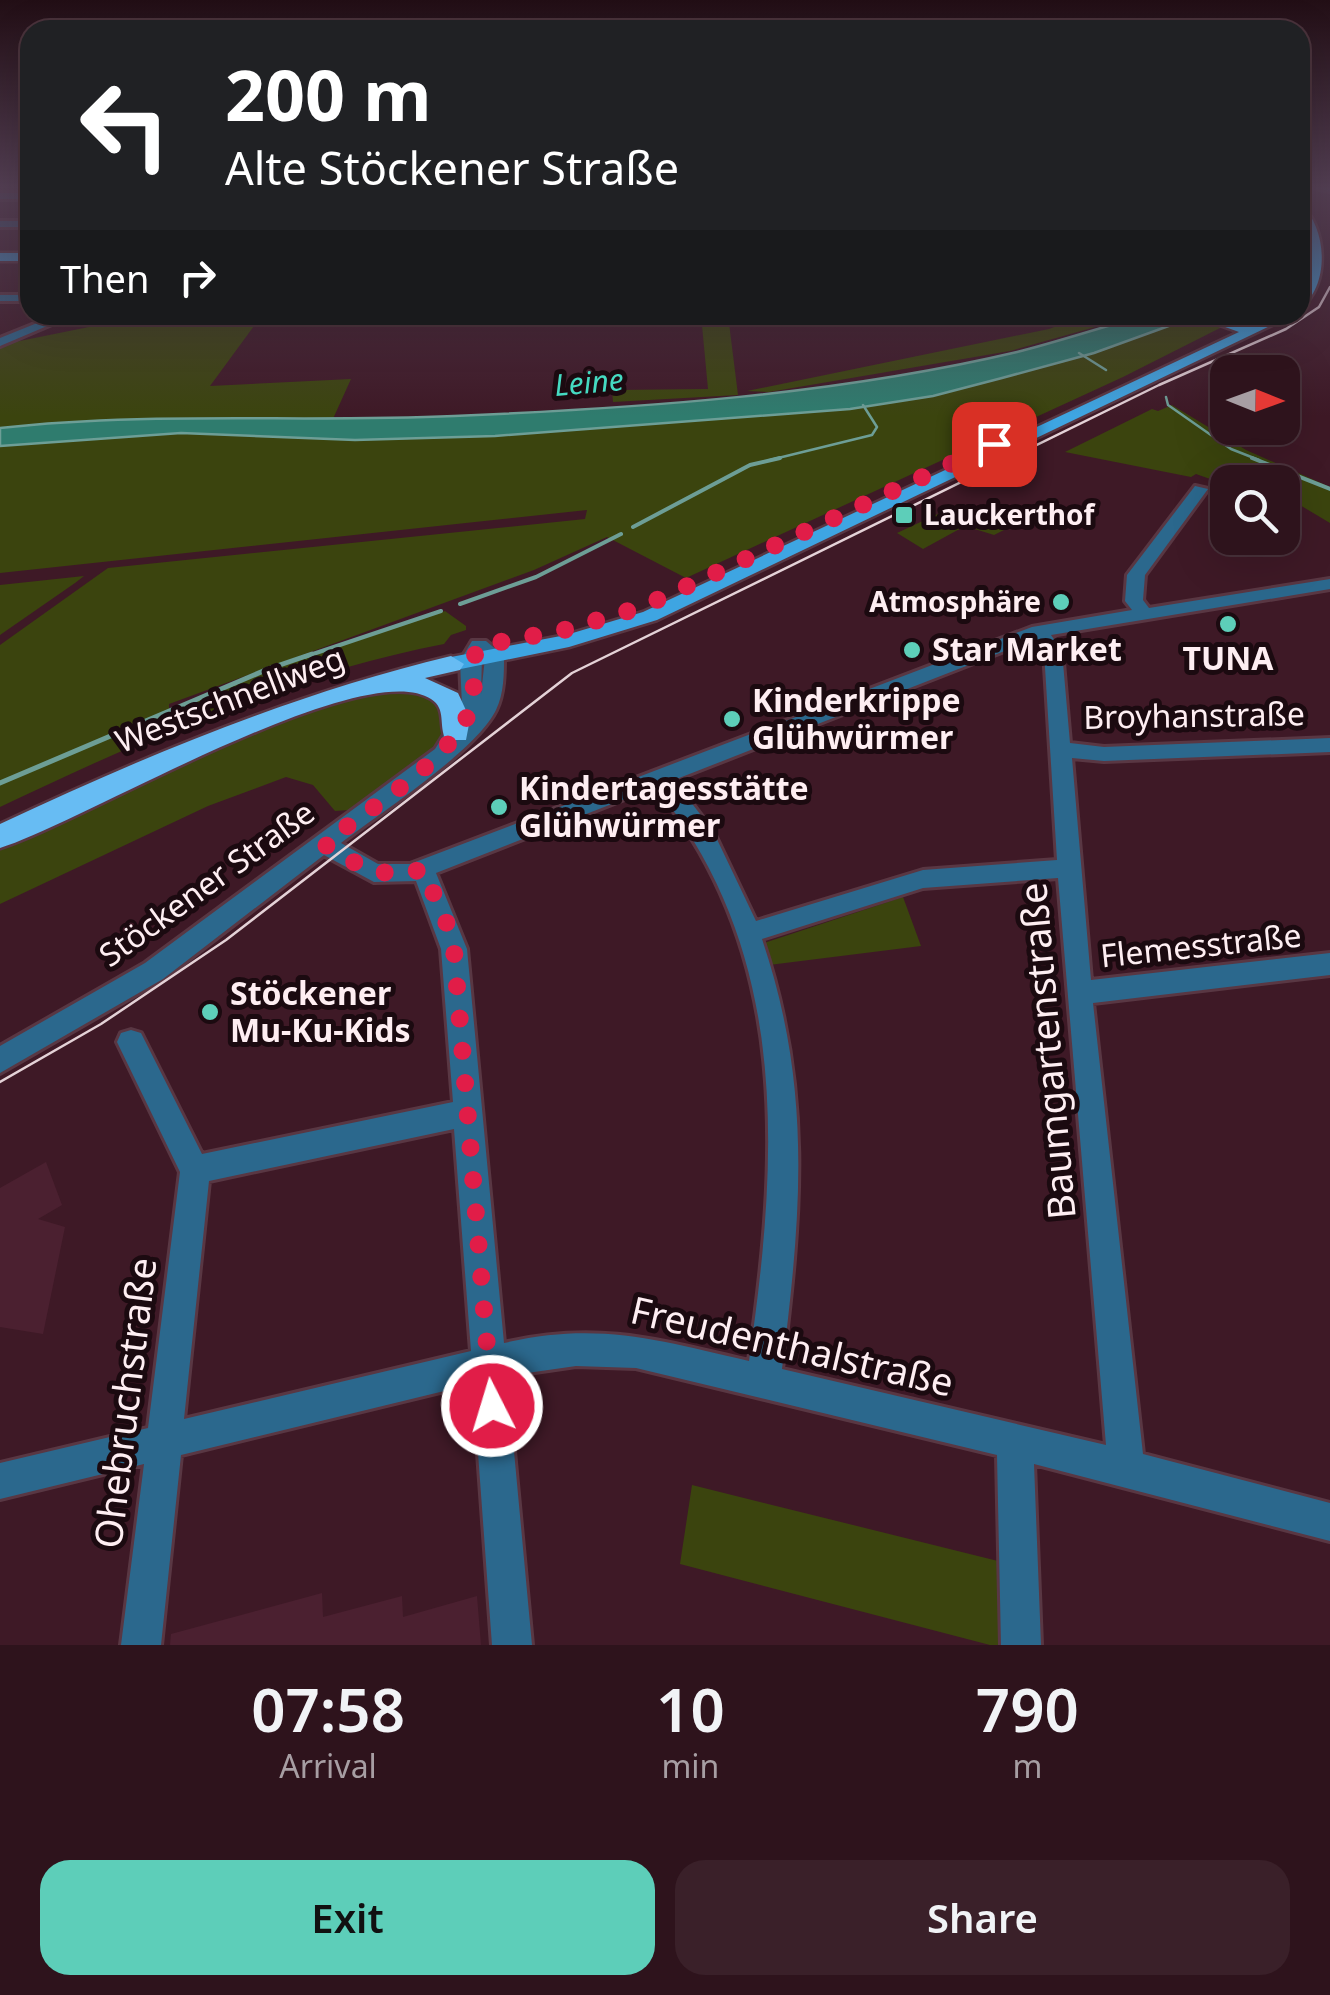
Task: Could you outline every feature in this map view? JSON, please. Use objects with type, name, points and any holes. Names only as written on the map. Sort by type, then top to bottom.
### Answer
[{"type":"highway","name":"Westschnellweg","points":[[0,837],[197,743],[343,691],[469,655]]},
{"type":"highway","name":"Westschnellweg","points":[[0,819],[142,750],[254,702],[346,674],[469,655]]},
{"type":"highway","points":[[343,691],[396,684],[436,690],[446,696],[458,714],[450,741]]},
{"type":"main road","points":[[1310,263],[1312,293]]},
{"type":"main road","points":[[1312,293],[1324,263]]},
{"type":"main road","points":[[1232,325],[1246,325]]},
{"type":"main road","points":[[469,655],[642,607],[1242,325]]},
{"type":"street","points":[[0,342],[42,325]]},
{"type":"street","points":[[1143,612],[1134,601],[1136,575],[1200,490]]},
{"type":"street","points":[[324,844],[374,873],[423,869],[1039,630],[1330,584]]},
{"type":"street","name":"Baumgartenstraße","points":[[1039,630],[1053,650],[1079,993],[1126,1468]]},
{"type":"street","name":"Stöckener Straße","points":[[0,1060],[154,971],[324,844],[450,741],[466,736],[492,700],[469,655]]},
{"type":"street","name":"Broyhanstraße","points":[[1059,749],[1104,754],[1330,745]]},
{"type":"street","points":[[658,776],[702,833],[734,893],[768,1008],[782,1090],[785,1191],[763,1382]]},
{"type":"street","points":[[746,934],[923,880],[1068,868]]},
{"type":"street","points":[[423,869],[454,950],[512,1645]]},
{"type":"street","name":"Flemesstraße","points":[[1079,993],[1330,964]]},
{"type":"street","points":[[131,1042],[195,1171],[220,1162],[465,1113]]},
{"type":"street","name":"Ohebruchstraße","points":[[141,1645],[195,1171]]},
{"type":"street","name":"Freudenthalstraße","points":[[0,1482],[560,1348],[598,1346],[636,1351],[1126,1468],[1330,1522]]},
{"type":"street","points":[[1015,1442],[1020,1645]]},
{"type":"shaded area","points":[[99,325],[255,325],[210,386],[351,379],[332,421],[124,420],[0,428],[0,345]]},
{"type":"shaded area","points":[[702,325],[729,325],[738,395],[613,402],[612,390],[708,389]]},
{"type":"shaded area","points":[[1060,325],[1102,325],[1010,351],[769,392],[747,391]]},
{"type":"shaded area","points":[[1113,325],[1171,325],[1094,353],[1002,378],[933,396],[850,409],[495,436],[355,440],[181,433],[0,446],[0,428],[57,423],[454,416],[737,397],[878,379],[1017,352]]},
{"type":"shaded area","points":[[1173,325],[1222,327],[1123,377],[686,578],[607,537],[534,570],[169,704],[169,709],[269,670],[445,611],[466,630],[451,635],[444,644],[328,673],[217,711],[0,807],[0,645],[108,568],[585,519],[587,510],[0,573],[0,446],[181,433],[355,440],[495,436],[850,409],[933,396],[1094,353]]},
{"type":"shaded area","points":[[1172,405],[1210,428],[1210,445],[1238,445],[1280,465],[1210,465],[1210,479],[1065,452],[1152,409],[1158,411]]},
{"type":"shaded area","points":[[1300,474],[1330,487],[1330,523],[1300,505]]},
{"type":"shaded area","points":[[959,504],[1010,527],[994,535],[965,526],[923,549],[897,533]]},
{"type":"shaded area","points":[[84,576],[75,583],[0,635],[0,585]]},
{"type":"shaded area","points":[[397,689],[436,697],[451,722],[431,750],[349,810],[335,811],[313,785],[286,777],[208,806],[0,904],[0,850],[244,736]]},
{"type":"shaded area","points":[[903,897],[921,946],[769,965],[764,943]]},
{"type":"shaded area","points":[[46,1162],[62,1205],[38,1219],[65,1227],[43,1334],[0,1327],[0,1188]]},
{"type":"shaded area","points":[[692,1485],[1006,1563],[1008,1645],[990,1645],[680,1564]]},
{"type":"shaded area","points":[[322,1593],[323,1617],[402,1596],[403,1617],[477,1596],[481,1645],[170,1645],[171,1634]]},
{"type":"waterway","points":[[1079,353],[1106,370]]},
{"type":"waterway","points":[[1166,397],[1168,405],[1231,449],[1259,460]]},
{"type":"waterway","points":[[770,460],[872,435],[877,427],[863,405]]},
{"type":"waterway","points":[[633,527],[750,465],[780,458]]},
{"type":"waterway","points":[[1252,458],[1330,489]]},
{"type":"waterway","points":[[460,604],[536,577],[621,534]]},
{"type":"waterway","points":[[304,657],[441,611]]},
{"type":"waterway","points":[[0,783],[312,654]]},
{"type":"tram line","points":[[1310,313],[1319,307],[1330,287]]},
{"type":"tram line","points":[[0,1082],[101,1024],[226,940],[572,673],[1159,385],[1292,325]]},
{"type":"place","name":"Lauckerthof","points":[[904,515]]},
{"type":"place","name":"Atmosphäre","points":[[1061,602]]},
{"type":"place","name":"TUNA","points":[[1228,624]]},
{"type":"place","name":"Star Market","points":[[912,650]]},
{"type":"place","name":"Kinderkrippe Glühwürmer","points":[[732,719]]},
{"type":"place","name":"Kindertagesstätte Glühwürmer","points":[[499,807]]},
{"type":"place","name":"Stöckener Mu-Ku-Kids","points":[[210,1012]]},
{"type":"route","points":[[492,1406],[454,950],[447,924],[423,869],[374,873],[324,844],[445,750],[472,706],[470,660],[479,646],[564,630],[642,607],[994,444]]},
{"type":"water label","name":"Leine","points":[[589,383]]}]
